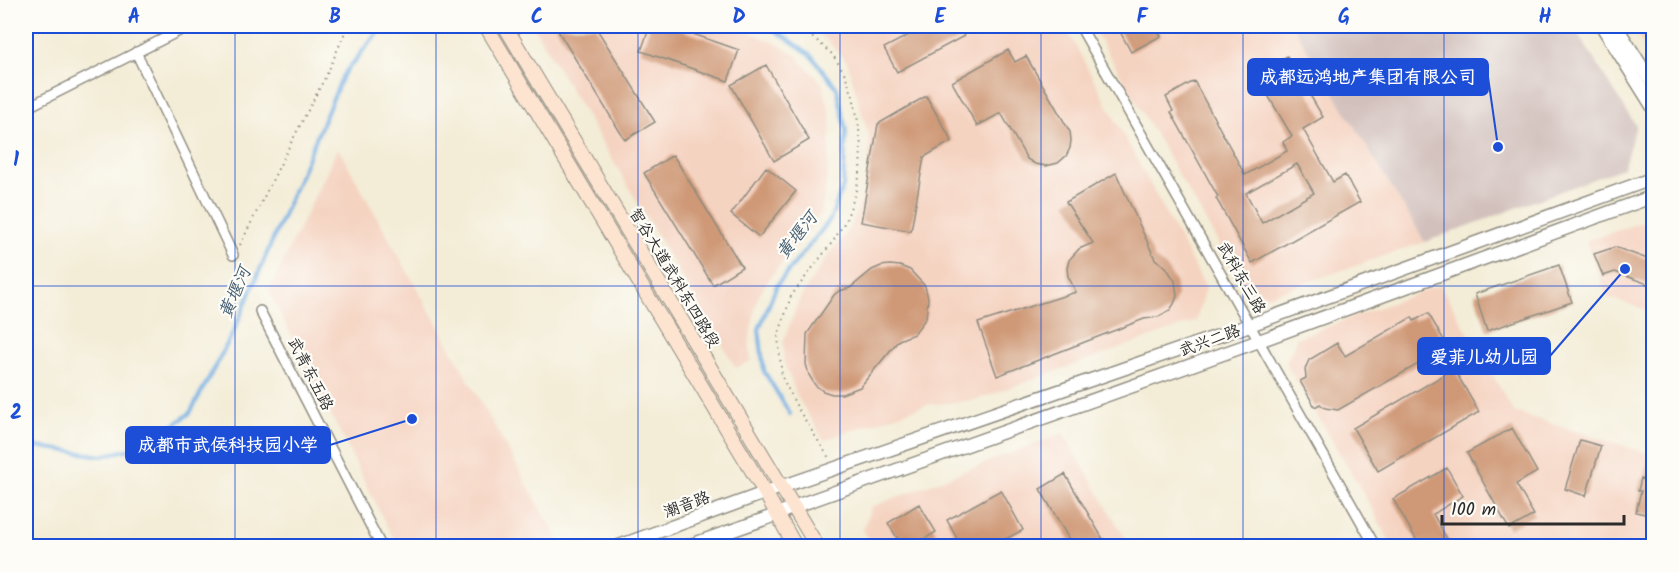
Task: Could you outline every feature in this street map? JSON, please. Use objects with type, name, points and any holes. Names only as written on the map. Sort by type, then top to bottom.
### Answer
[{"type":"main road","name":"智谷大道武科东四路段","points":[[486,26],[795,546]]},
{"type":"main road","name":"智谷大道武科东四路段","points":[[505,26],[817,546]]},
{"type":"street","points":[[26,108],[189,26]]},
{"type":"street","name":"武科东三路","points":[[1080,26],[1375,546]]},
{"type":"street","points":[[1602,26],[1653,110]]},
{"type":"street","points":[[1616,26],[1653,86]]},
{"type":"street","points":[[136,52],[233,255]]},
{"type":"street","name":"潮音路","points":[[619,546],[836,468],[1250,325],[1653,178]]},
{"type":"street","name":"武兴二路","points":[[776,514],[1653,196]]},
{"type":"street","name":"武青东五路","points":[[260,311],[381,546]]},
{"type":"street","points":[[688,546],[776,514]]},
{"type":"path","points":[[233,255],[243,242],[328,72],[346,30],[350,26]]},
{"type":"path","points":[[791,26],[815,39],[832,54],[844,72],[853,96],[861,146],[860,172],[846,220],[834,240],[791,296],[778,337],[782,377],[798,409],[836,468]]},
{"type":"shaded area","points":[[533,26],[735,26],[776,43],[795,55],[823,84],[831,117],[828,169],[821,213],[769,279],[757,299],[749,342],[751,361],[736,368]]},
{"type":"shaded area","points":[[809,26],[1065,26],[1206,288],[1196,321],[976,400],[926,405],[824,440],[798,398],[784,363],[783,342],[799,300],[850,227],[863,196],[869,167],[869,137],[847,62],[828,41]]},
{"type":"shaded area","points":[[1092,26],[1293,26],[1425,242],[1267,296],[1243,285]]},
{"type":"shaded area","points":[[1293,26],[1573,26],[1636,126],[1623,168],[1425,242]]},
{"type":"shaded area","points":[[1632,26],[1653,26],[1653,62],[1641,41]]},
{"type":"shaded area","points":[[338,148],[562,546],[397,546],[269,291]]},
{"type":"shaded area","points":[[1653,219],[1653,312],[1607,297],[1586,241]]},
{"type":"shaded area","points":[[1440,285],[1514,412],[1653,455],[1653,546],[1392,546],[1286,363],[1297,338]]},
{"type":"shaded area","points":[[1063,433],[1130,546],[873,546],[863,530],[871,507]]},
{"type":"building","points":[[555,26],[595,26],[655,122],[625,140]]},
{"type":"building","points":[[650,26],[670,26],[739,50],[728,81],[641,51]]},
{"type":"building","points":[[926,26],[958,26],[964,36],[897,72],[884,48]]},
{"type":"building","points":[[1117,26],[1155,26],[1161,36],[1131,52]]},
{"type":"building","points":[[1008,50],[1015,62],[1026,56],[1070,132],[1070,148],[1066,156],[1058,163],[1046,166],[1035,164],[1027,159],[1001,113],[977,126],[952,82]]},
{"type":"building","points":[[1287,56],[1323,117],[1303,129],[1333,182],[1345,175],[1360,202],[1252,263],[1171,112],[1173,111],[1166,97],[1194,81],[1245,175],[1287,151],[1283,142],[1292,136],[1256,75]],"holes":[[[1297,164],[1314,193],[1262,223],[1246,193]]]},
{"type":"building","points":[[766,65],[809,140],[774,161],[731,85]]},
{"type":"building","points":[[926,96],[952,141],[924,157],[911,231],[861,222],[878,124]]},
{"type":"building","points":[[673,155],[742,267],[713,285],[644,173]]},
{"type":"building","points":[[766,167],[796,191],[759,237],[731,214]]},
{"type":"building","points":[[1116,173],[1155,259],[1166,267],[1175,281],[1177,296],[1174,304],[1170,310],[1158,317],[1144,319],[997,376],[978,323],[1076,292],[1068,276],[1069,260],[1079,249],[1093,243],[1066,202]]},
{"type":"building","points":[[1615,247],[1653,261],[1653,286],[1615,272],[1603,276],[1594,254]]},
{"type":"building","points":[[890,265],[910,270],[925,286],[928,298],[926,318],[914,334],[899,340],[860,387],[842,394],[823,391],[815,385],[809,375],[806,364],[807,334],[834,295],[850,288],[872,270]]},
{"type":"building","points":[[1559,265],[1572,302],[1487,331],[1475,294]]},
{"type":"building","points":[[1428,313],[1448,347],[1338,410],[1325,408],[1320,404],[1315,407],[1300,381],[1306,378],[1305,369],[1309,360],[1337,343],[1345,356],[1412,317],[1414,321]]},
{"type":"building","points":[[1454,369],[1479,412],[1378,471],[1353,428]]},
{"type":"building","points":[[1512,428],[1537,472],[1516,484],[1534,515],[1509,529],[1467,453]]},
{"type":"building","points":[[1580,440],[1601,446],[1586,496],[1565,489]]},
{"type":"building","points":[[1650,454],[1653,455],[1653,516],[1636,512],[1641,491],[1638,491],[1641,478],[1644,479]]},
{"type":"building","points":[[1447,468],[1463,496],[1433,514],[1451,546],[1420,546],[1393,499]]},
{"type":"building","points":[[1065,474],[1107,546],[1073,546],[1040,489]]},
{"type":"building","points":[[1001,490],[1023,530],[992,546],[961,546],[947,520]]},
{"type":"building","points":[[919,504],[936,532],[913,546],[902,546],[888,523]]},
{"type":"waterway","name":"黄堰河","points":[[26,445],[102,456],[147,445],[190,413],[233,333],[343,75],[383,26]]},
{"type":"waterway","name":"黄堰河","points":[[765,26],[775,30],[810,54],[837,88],[846,130],[843,186],[830,220],[777,285],[759,329],[764,371],[790,414]]},
{"type":"place","name":"成都远鸿地产集团有限公司","points":[[1498,147]]},
{"type":"place","name":"爱菲儿幼儿园","points":[[1625,269]]},
{"type":"place","name":"成都市武侯科技园小学","points":[[412,419]]}]
